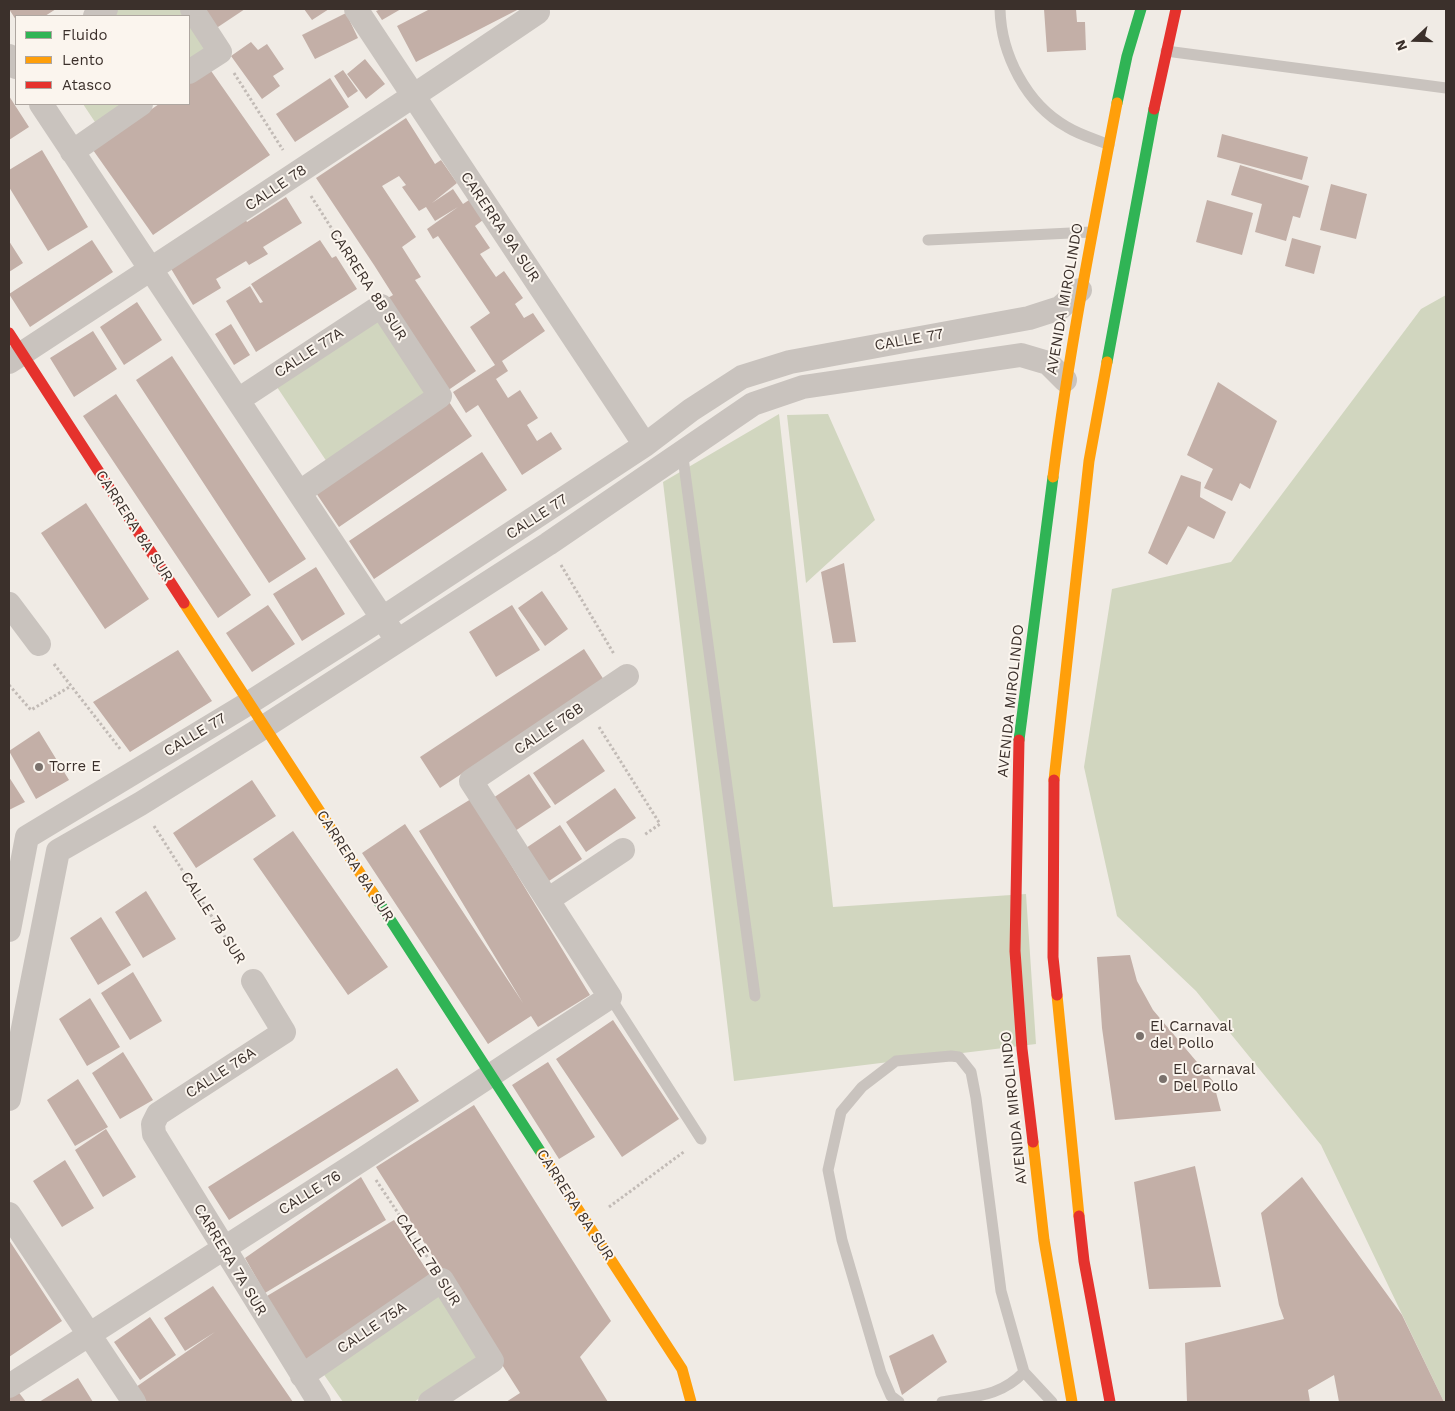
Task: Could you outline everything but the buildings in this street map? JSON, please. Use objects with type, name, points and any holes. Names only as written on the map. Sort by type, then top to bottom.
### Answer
[{"type":"main road","name":"AVENIDA MIROLINDO","points":[[1072,1402],[1044,1240],[1022,1049],[1015,951],[1018,753],[1066,380],[1080,290],[1127,56],[1141,9]]},
{"type":"main road","points":[[1110,1402],[1084,1261],[1053,957],[1054,780],[1089,461],[1144,152],[1176,9]]},
{"type":"main road","name":"CARRERA 8A SUR","points":[[9,333],[15,358],[249,703],[682,1370],[691,1402]]},
{"type":"street","points":[[190,71],[220,52],[192,9]]},
{"type":"street","name":"CARERRA 9A SUR","points":[[356,9],[645,445]]},
{"type":"street","name":"CALLE 78","points":[[15,358],[152,271],[414,97],[538,12],[537,9]]},
{"type":"street","points":[[42,105],[384,617],[397,641]]},
{"type":"street","points":[[72,152],[141,105]]},
{"type":"street","name":"CALLE 77","points":[[18,834],[136,770],[249,703],[384,617],[645,445],[691,410],[742,377],[790,362],[1029,318],[1060,308],[1080,290]]},
{"type":"street","name":"CARRERA 8B SUR","points":[[300,492],[440,396],[381,306]]},
{"type":"street","name":"CALLE 77A","points":[[238,400],[381,306]]},
{"type":"street","name":"CALLE 77","points":[[58,851],[140,804],[264,727],[548,544],[682,450],[753,404],[803,387],[1021,355],[1048,363],[1066,380]]},
{"type":"street","points":[[668,428],[682,450]]},
{"type":"street","points":[[9,604],[39,644]]},
{"type":"street","name":"CALLE 76B","points":[[549,898],[471,781],[627,676]]},
{"type":"street","points":[[9,930],[18,834],[58,851],[9,1099]]},
{"type":"street","points":[[610,997],[549,898],[623,850]]},
{"type":"street","name":"CALLE 7B SUR","points":[[253,980],[284,1032]]},
{"type":"street","name":"CALLE 76","points":[[9,1386],[88,1333],[363,1159],[610,997]]},
{"type":"street","name":"CALLE 76A","points":[[158,1114],[284,1032]]},
{"type":"street","name":"CARRERA 7A SUR","points":[[158,1114],[153,1124],[154,1134],[319,1402]]},
{"type":"street","points":[[9,1214],[134,1402]]},
{"type":"street","name":"CALLE 7B SUR","points":[[430,1402],[492,1361],[442,1280]]},
{"type":"street","name":"CALLE 75A","points":[[302,1376],[442,1280]]},
{"type":"lane","points":[[1000,9],[1008,56],[1033,100],[1066,127],[1110,146]]},
{"type":"lane","points":[[1166,51],[1446,88]]},
{"type":"lane","points":[[928,240],[1091,232]]},
{"type":"lane","points":[[682,450],[755,996]]},
{"type":"lane","points":[[610,997],[701,1139]]},
{"type":"lane","points":[[899,1402],[891,1396],[881,1373],[842,1240],[828,1170],[842,1112],[862,1087],[896,1061],[951,1056],[959,1057],[971,1072],[981,1130],[1001,1292],[1024,1372],[1052,1402]]},
{"type":"lane","points":[[942,1402],[997,1392],[1012,1384],[1024,1372]]},
{"type":"path","name":"CARRERA 8B SUR","points":[[220,52],[260,110],[297,174],[381,306]]},
{"type":"path","points":[[548,544],[627,676]]},
{"type":"path","points":[[39,644],[136,770]]},
{"type":"path","points":[[9,685],[31,710],[71,686]]},
{"type":"path","points":[[586,705],[660,824]]},
{"type":"path","name":"CALLE 7B SUR","points":[[140,804],[253,980]]},
{"type":"path","points":[[587,1223],[701,1139]]},
{"type":"path","name":"CALLE 7B SUR","points":[[363,1159],[442,1280]]},
{"type":"green space","points":[[106,9],[192,9],[220,52],[190,71],[190,15],[97,15]]},
{"type":"green space","points":[[84,105],[140,105],[101,131]]},
{"type":"green space","points":[[1446,295],[1446,1402],[1444,1402],[1321,1145],[1196,991],[1117,916],[1084,767],[1112,589],[1231,562],[1421,309]]},
{"type":"green space","points":[[381,306],[440,396],[331,468],[271,378]]},
{"type":"green space","points":[[779,414],[833,907],[1026,894],[1036,1044],[734,1081],[663,482]]},
{"type":"green space","points":[[828,414],[875,520],[806,583],[787,415]]},
{"type":"green space","points":[[441,1287],[484,1355],[414,1402],[343,1402],[320,1369]]},
{"type":"traffic: fast","points":[[1117,103],[1127,56],[1141,9]]},
{"type":"traffic: fast","points":[[1107,362],[1154,109]]},
{"type":"traffic: fast","points":[[1019,740],[1053,477]]},
{"type":"traffic: fast","points":[[373,893],[542,1154]]},
{"type":"traffic: slow","points":[[1053,477],[1074,336],[1117,103]]},
{"type":"traffic: slow","points":[[1054,780],[1089,461],[1107,362]]},
{"type":"traffic: slow","points":[[184,603],[373,893]]},
{"type":"traffic: slow","points":[[1057,995],[1079,1216]]},
{"type":"traffic: slow","points":[[1033,1142],[1044,1240],[1072,1402]]},
{"type":"traffic: slow","points":[[542,1154],[682,1369],[691,1402]]},
{"type":"traffic: jam","points":[[1154,109],[1176,9]]},
{"type":"traffic: jam","points":[[9,333],[184,603]]},
{"type":"traffic: jam","points":[[1019,740],[1015,951],[1022,1049],[1033,1142]]},
{"type":"traffic: jam","points":[[1054,780],[1053,957],[1057,995]]},
{"type":"traffic: jam","points":[[1079,1216],[1084,1261],[1110,1402]]},
{"type":"place","name":"Torre E","points":[[39,767]]},
{"type":"place","name":"El Carnaval del Pollo","points":[[1140,1036]]},
{"type":"place","name":"El Carnaval Del Pollo","points":[[1163,1079]]}]
